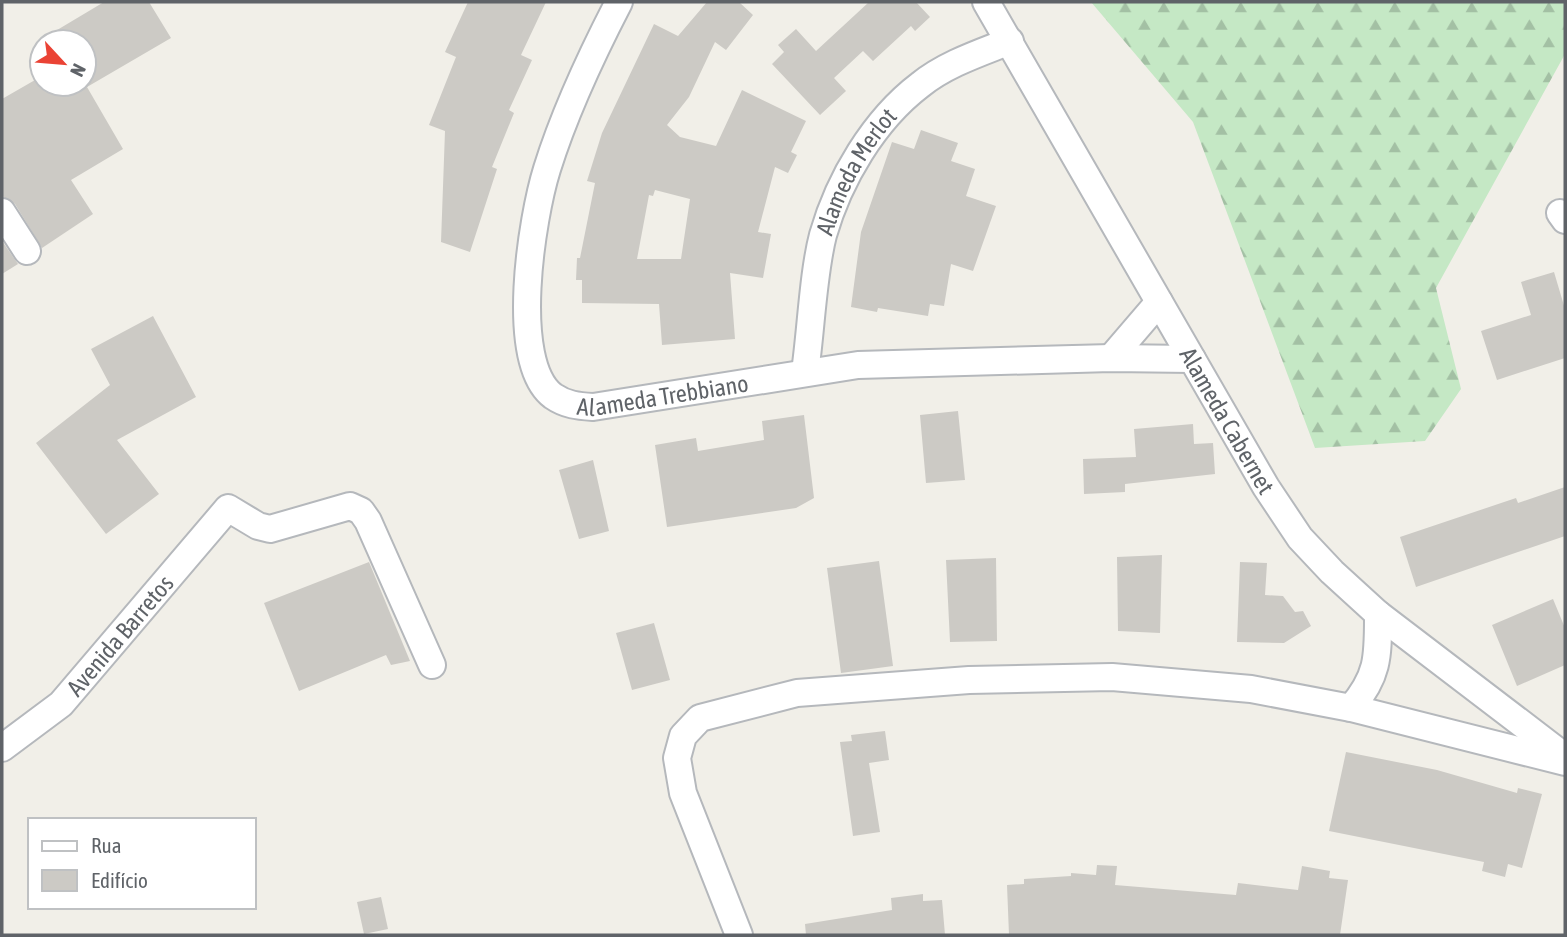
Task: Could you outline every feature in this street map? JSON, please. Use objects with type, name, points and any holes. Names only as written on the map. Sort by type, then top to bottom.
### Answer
[{"type":"street","name":"Alameda Trebbiano","points":[[619,2],[578,83],[546,171],[528,272],[527,344],[537,377],[551,394],[569,405],[593,407],[858,365],[1111,358],[1192,359]]},
{"type":"street","name":"Alameda Cabernet","points":[[986,2],[1266,487],[1300,538],[1378,614],[1565,760]]},
{"type":"street","name":"Alameda Merlot","points":[[806,372],[823,235],[847,177],[881,122],[920,84],[962,60],[1010,41]]},
{"type":"street","points":[[2,212],[27,251]]},
{"type":"street","points":[[1111,358],[1159,302]]},
{"type":"street","name":"Avenida Barretos","points":[[2,748],[61,704],[193,551],[224,509],[233,509],[258,526],[270,528],[350,506],[361,512],[368,521],[432,665]]},
{"type":"street","points":[[1351,708],[1366,691],[1377,669],[1378,614]]},
{"type":"street","points":[[739,935],[682,793],[677,758],[683,736],[700,718],[797,692],[969,680],[1099,677],[1251,689],[1351,708],[1565,760]]},
{"type":"green space","points":[[1091,2],[1565,2],[1565,54],[1436,288],[1461,389],[1425,441],[1315,448],[1193,122]]},
{"type":"building","points":[[104,2],[149,2],[171,38],[98,81],[98,28],[60,28]]},
{"type":"building","points":[[468,2],[546,2],[521,55],[532,60],[509,110],[514,113],[492,167],[497,169],[470,252],[441,242],[445,131],[429,125],[456,57],[445,52]]},
{"type":"building","points":[[707,2],[739,2],[753,15],[726,50],[715,42],[689,97],[667,125],[680,137],[716,146],[742,90],[806,121],[791,152],[797,155],[788,173],[775,167],[758,232],[771,234],[763,278],[730,273],[735,339],[662,345],[659,304],[582,303],[582,280],[576,280],[577,258],[580,258],[595,183],[587,181],[602,133],[654,24],[678,36]],"holes":[[[655,190],[690,199],[681,259],[637,259],[649,195],[653,196]]]},
{"type":"building","points":[[869,2],[916,2],[930,17],[915,31],[911,26],[873,61],[863,51],[834,78],[846,91],[820,115],[772,64],[784,52],[778,45],[796,29],[816,51]]},
{"type":"building","points":[[28,84],[28,98],[93,98],[123,149],[71,180],[93,214],[42,248],[15,204],[2,196],[2,99]]},
{"type":"building","points":[[921,130],[958,143],[951,161],[975,169],[966,196],[996,206],[973,271],[951,264],[944,306],[930,304],[928,316],[878,308],[877,312],[851,307],[861,232],[892,142],[914,149]]},
{"type":"building","points":[[2,241],[18,264],[2,274]]},
{"type":"building","points":[[1554,272],[1565,309],[1565,358],[1497,380],[1481,331],[1531,315],[1521,282]]},
{"type":"building","points":[[153,316],[196,397],[117,440],[159,494],[106,534],[36,443],[110,385],[91,349]]},
{"type":"building","points":[[958,411],[965,480],[926,483],[920,415]]},
{"type":"building","points":[[804,415],[814,498],[796,508],[667,527],[655,445],[696,438],[698,451],[764,440],[762,421]]},
{"type":"building","points":[[1193,424],[1194,444],[1213,443],[1215,474],[1125,484],[1125,492],[1084,494],[1083,459],[1136,457],[1134,429]]},
{"type":"building","points":[[593,460],[609,531],[579,539],[559,470]]},
{"type":"building","points":[[1565,487],[1565,536],[1416,587],[1400,537],[1516,498],[1518,503]]},
{"type":"building","points":[[1162,555],[1160,633],[1118,631],[1117,557]]},
{"type":"building","points":[[996,558],[997,641],[950,642],[946,560]]},
{"type":"building","points":[[879,561],[893,666],[841,673],[827,568]]},
{"type":"building","points":[[369,562],[410,661],[391,665],[386,655],[299,691],[264,603]]},
{"type":"building","points":[[1240,562],[1267,563],[1265,595],[1283,596],[1295,612],[1303,611],[1311,626],[1284,643],[1237,642]]},
{"type":"building","points":[[1553,599],[1565,628],[1565,665],[1517,686],[1492,625]]},
{"type":"building","points":[[654,623],[670,680],[632,690],[616,633]]},
{"type":"building","points":[[885,731],[889,760],[869,763],[880,832],[853,836],[840,742],[852,741],[851,735]]},
{"type":"building","points":[[1346,752],[1437,770],[1517,793],[1518,788],[1542,794],[1522,868],[1508,864],[1505,877],[1482,871],[1484,862],[1329,831]]},
{"type":"building","points":[[1097,865],[1117,866],[1115,885],[1236,895],[1238,883],[1298,890],[1302,866],[1330,871],[1329,878],[1348,880],[1340,935],[1009,935],[1007,885],[1024,884],[1024,879],[1071,876],[1071,873],[1096,875]]},
{"type":"building","points":[[923,894],[923,901],[942,900],[945,935],[806,935],[805,924],[892,910],[891,898]]},
{"type":"building","points":[[381,897],[388,929],[364,934],[357,902]]}]
